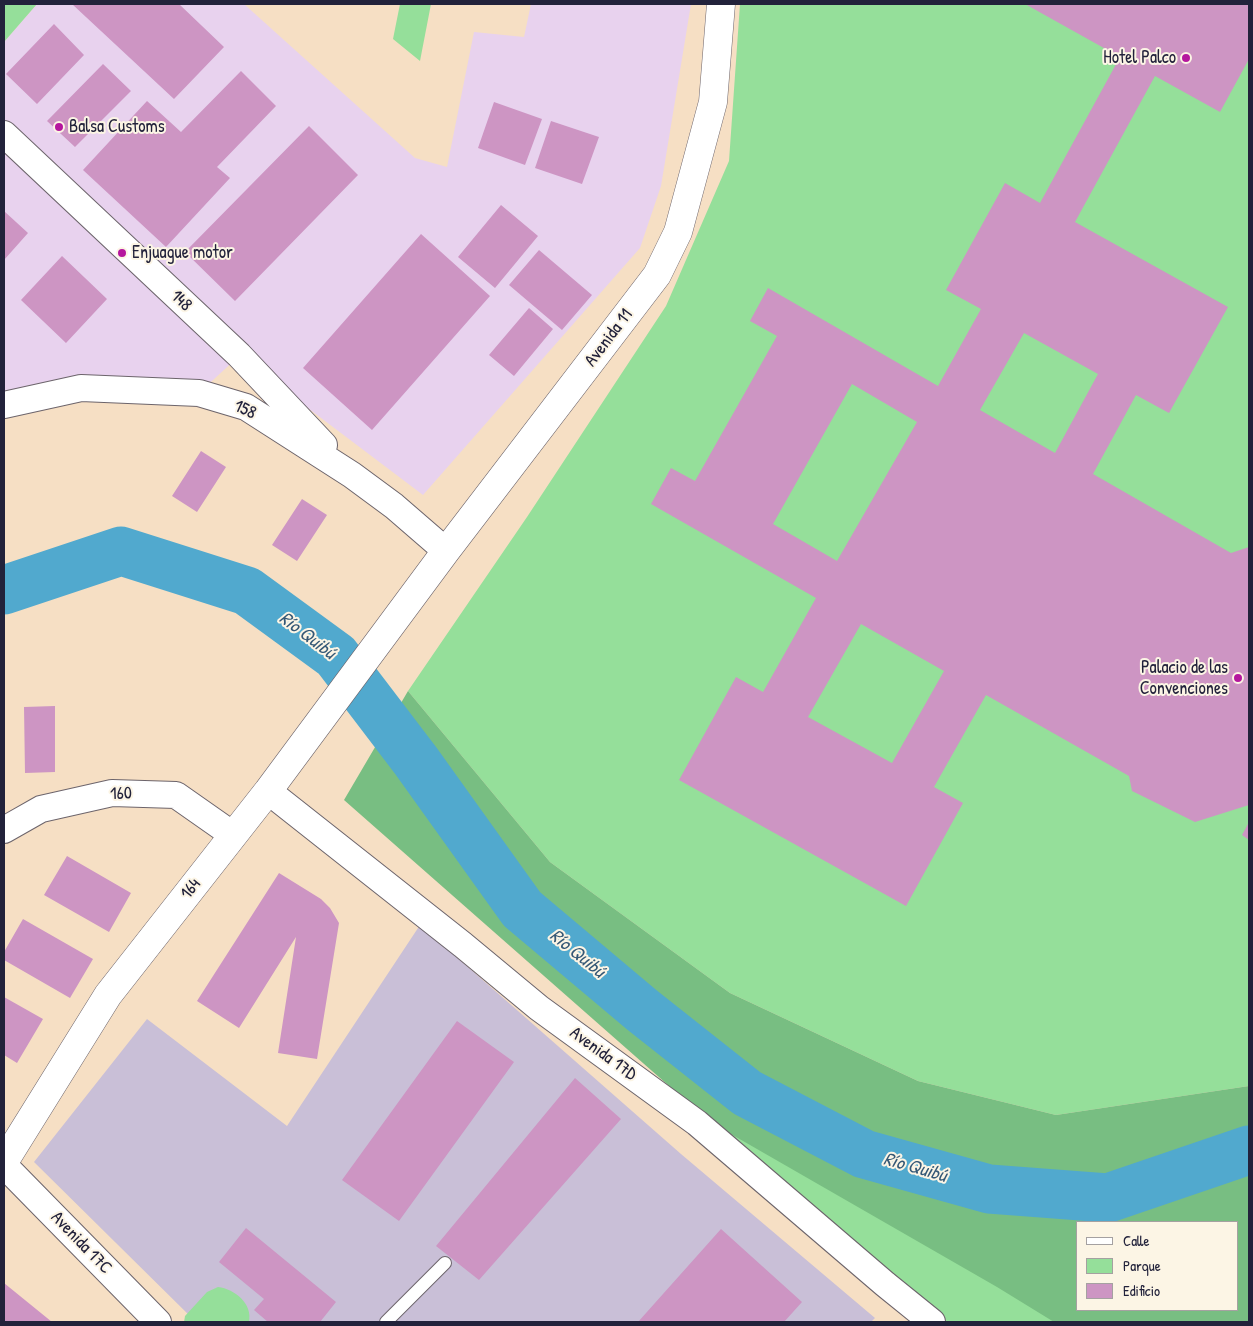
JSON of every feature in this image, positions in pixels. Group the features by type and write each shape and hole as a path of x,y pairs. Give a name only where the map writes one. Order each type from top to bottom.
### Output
{"street":[{"name":"Avenida 11","path":"392,625 446,551 657,275 678,232 713,102 721,4"},
{"name":"148","path":"4,134 239,355 352,475"},
{"name":"158","path":"4,405 82,388 199,393 246,407 352,475 394,506 446,551"},
{"name":"164","path":"4,1163 108,995 268,792 392,625"},
{"name":"Avenida 17D","path":"268,792 540,1008 697,1123 932,1322"},
{"name":"160","path":"4,830 42,809 112,793 176,795 233,835"},
{"name":"Avenida 17C","path":"4,1163 158,1322"}],"lane":[{"path":"386,1322 444,1263"}],"shaded area":[{"path":"37,4 244,4 415,158 447,167 474,32 524,37 531,4 691,4 661,186 640,248 423,495 239,356 199,393 4,405 4,42"},
{"path":"420,925 681,1154 875,1318 871,1322 196,1322 34,1162 147,1019 287,1126"}],"green space":[{"path":"4,4 37,4 4,42"},
{"path":"400,4 431,4 420,61 393,39"},
{"path":"740,4 1249,4 1249,1086 1056,1115 918,1081 730,993 550,862 408,691 527,517 666,306 729,161"},
{"path":"408,691 550,862 730,993 918,1081 1056,1115 1249,1086 1249,1322 1054,1322 997,1287 710,1122 344,800"},
{"path":"710,1122 1249,1178 1249,1322 932,1322"},
{"path":"218,1287 231,1291 241,1299 248,1309 250,1315 249,1322 184,1322 185,1316 207,1292"}],"building":[{"path":"72,4 179,4 224,47 174,99"},
{"path":"1025,4 1249,4 1249,59 1220,112 1155,76 1075,222 1228,307 1169,413 1136,395 1093,474 1231,553 1249,547 1249,805 1195,822 1132,791 1129,776 986,695 934,787 963,803 906,906 679,780 736,677 763,692 816,598 651,504 671,468 695,481 777,336 750,321 768,288 938,386 981,309 946,290 1005,183 1040,203 1120,57","holes":["1024,333 1098,374 1055,453 980,410","852,384 917,422 837,561 773,524","861,624 944,671 892,763 808,717"]},
{"path":"54,24 84,55 37,104 6,74"},
{"path":"103,64 131,91 75,147 47,121"},
{"path":"241,71 276,106 217,167 230,178 166,247 83,170 147,101 181,132"},
{"path":"494,102 542,119 525,165 478,148"},
{"path":"551,121 599,137 582,184 535,168"},
{"path":"309,126 358,175 235,301 185,252"},
{"path":"501,205 538,236 495,288 458,257"},
{"path":"4,211 28,233 4,260"},
{"path":"421,234 490,296 372,430 303,368"},
{"path":"539,250 592,295 562,330 509,285"},
{"path":"62,256 107,299 66,343 21,300"},
{"path":"529,308 553,329 514,376 489,355"},
{"path":"201,451 226,467 197,512 172,496"},
{"path":"302,499 327,515 297,561 272,545"},
{"path":"55,706 55,772 25,773 24,707"},
{"path":"1249,822 1249,840 1242,835"},
{"path":"67,856 131,893 109,932 44,895"},
{"path":"279,873 321,899 330,908 339,923 317,1059 278,1053 296,937 239,1028 197,1001"},
{"path":"23,919 93,959 70,998 4,960 4,952"},
{"path":"4,997 43,1019 17,1063 4,1055"},
{"path":"457,1021 514,1062 399,1221 342,1180"},
{"path":"575,1078 621,1119 479,1280 436,1246"},
{"path":"246,1228 336,1302 320,1322 268,1322 254,1310 264,1299 219,1262"},
{"path":"721,1229 802,1302 784,1322 638,1322"},
{"path":"4,1283 52,1322 4,1322"}],"waterway":[{"name":"Río Quibú","path":"4,590 121,551 247,591 336,656 416,761 522,909 642,1010 747,1093 864,1154 989,1189 1108,1198 1249,1150"}],"place":[{"name":"Hotel Palco","path":"1186,58"},
{"name":"Balsa Customs","path":"59,127"},
{"name":"Enjuague motor","path":"122,253"},
{"name":"Palacio de las Convenciones","path":"1238,678"}]}
